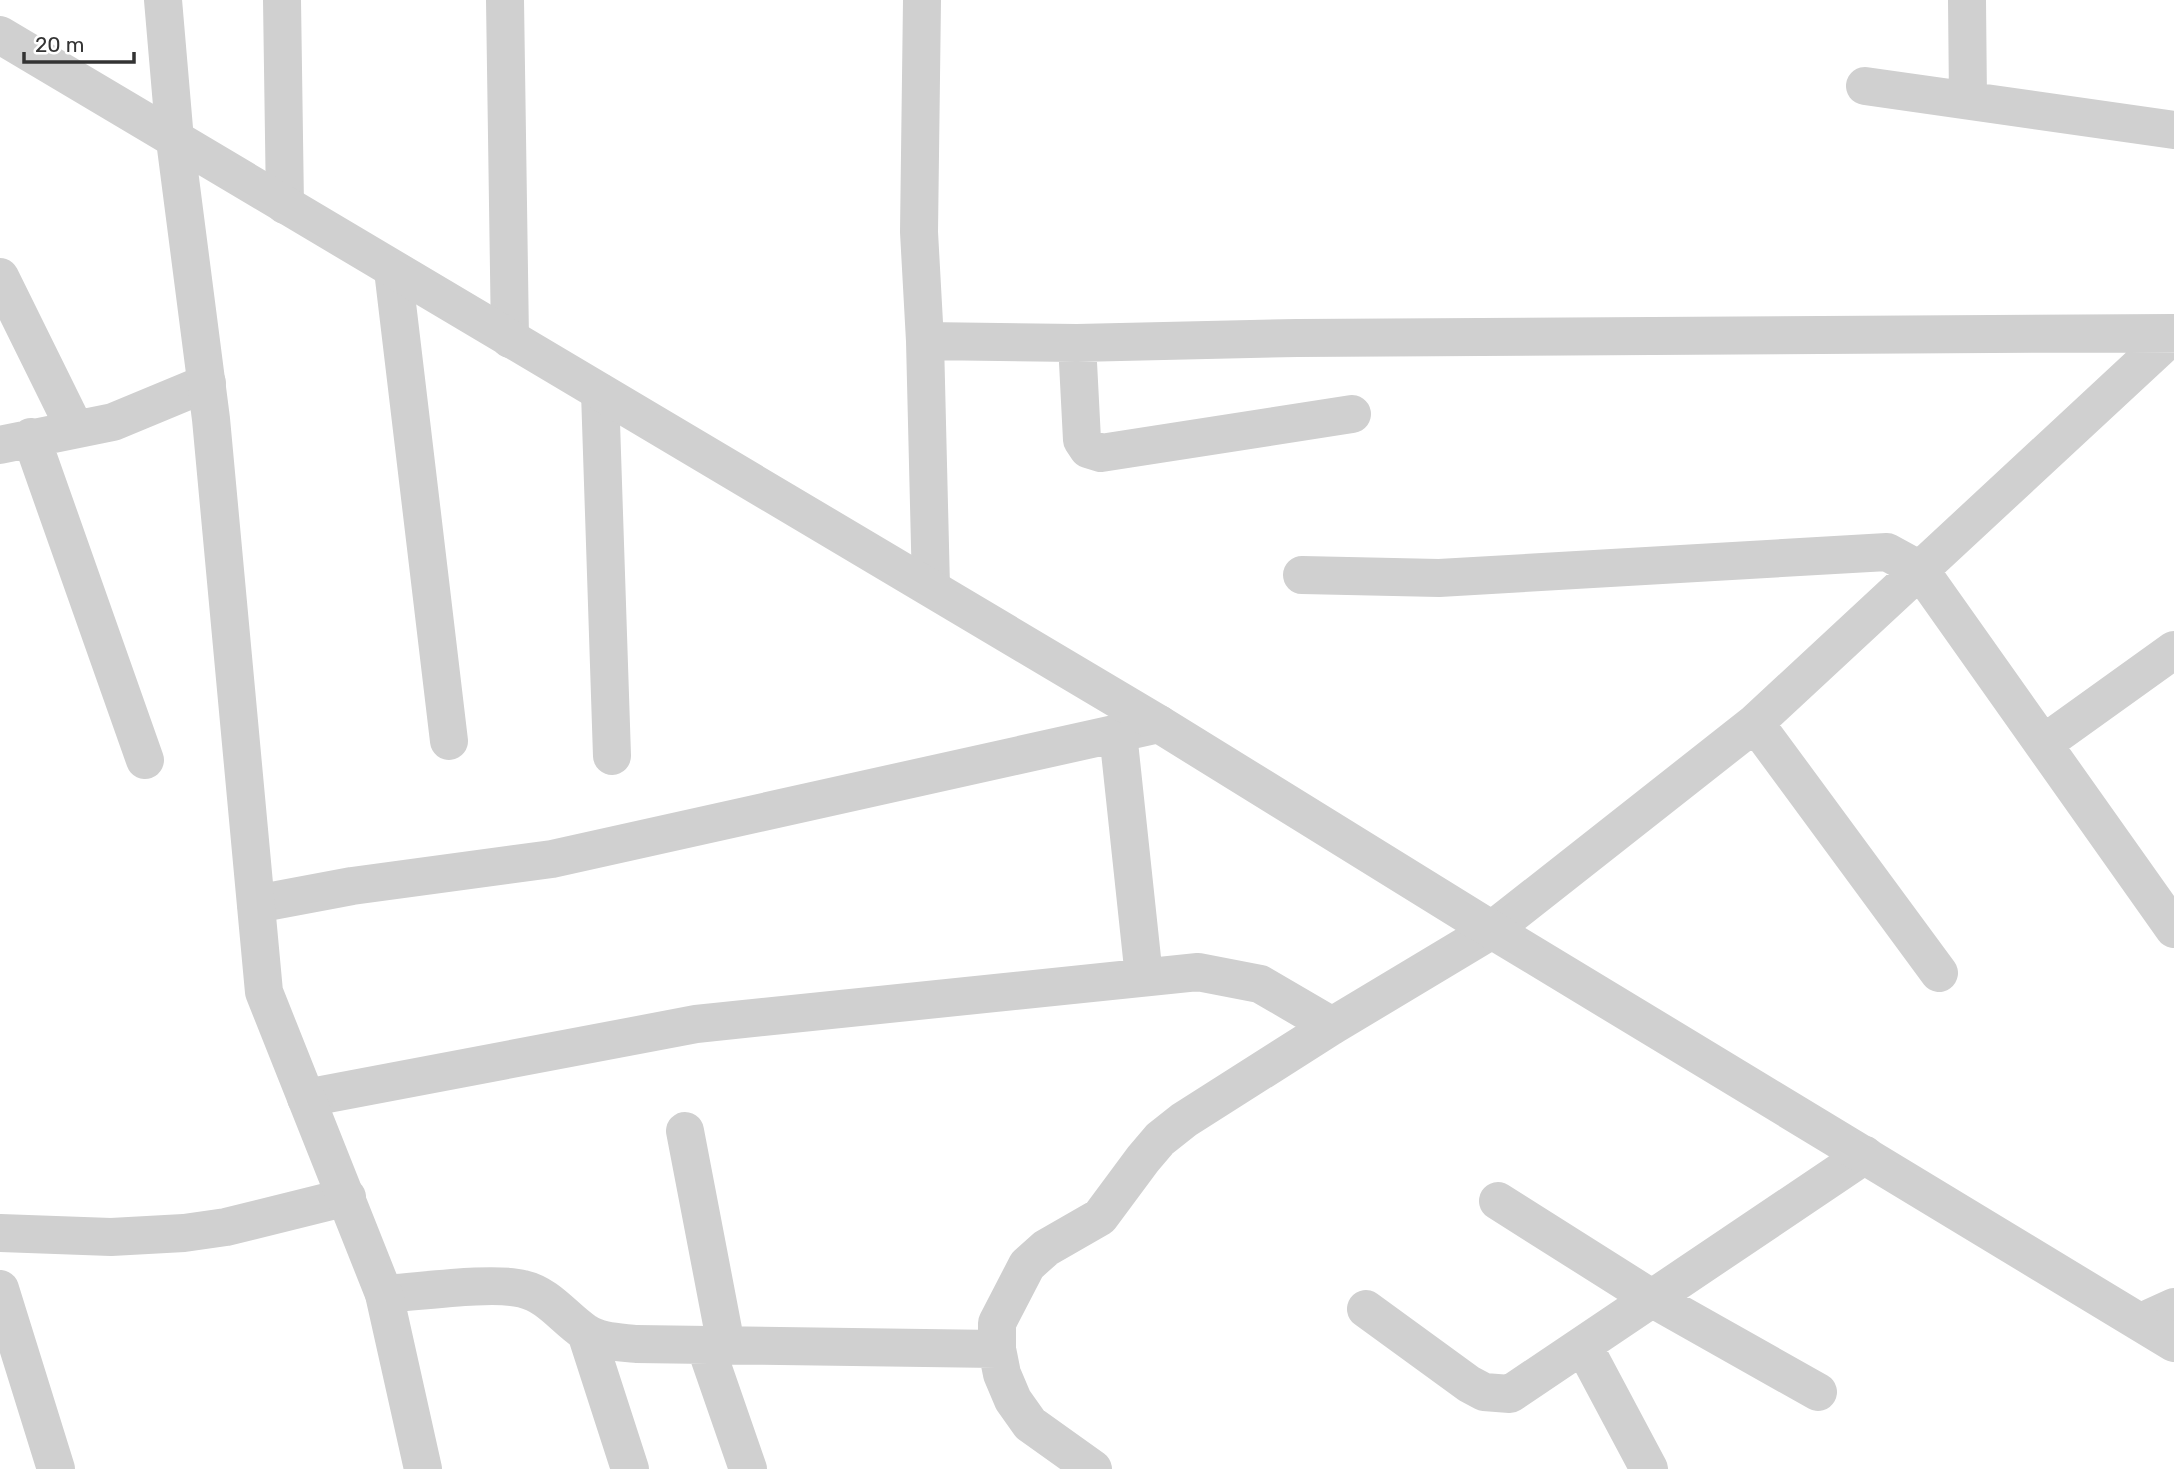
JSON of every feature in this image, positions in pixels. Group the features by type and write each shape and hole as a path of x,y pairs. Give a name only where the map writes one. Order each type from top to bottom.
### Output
{"street":[{"path":"163,0 175,140 207,383 264,992 384,1294 423,1469"},
{"path":"282,0 285,205"},
{"path":"505,0 510,339"},
{"path":"922,0 919,232 925,341 931,587"},
{"path":"1967,0 1968,100"},
{"path":"0,36 931,587 1865,1156 2157,1315 2174,1343"},
{"path":"1865,86 2174,130"},
{"path":"393,270 449,741"},
{"path":"0,277 75,429"},
{"path":"925,341 1077,343 1297,338 2174,334"},
{"path":"1093,1469 1030,1424 1010,1391 997,1349 997,1323 1027,1265 1046,1248 1100,1217 1151,1149 1184,1120 1332,1026 1492,930 1755,723 2174,334"},
{"path":"1077,343 1082,440 1088,449 1101,453 1352,414"},
{"path":"145,760 16,441 113,422 207,383"},
{"path":"600,392 612,756"},
{"path":"1302,575 1439,578 1888,552 1920,570 2174,929"},
{"path":"2043,744 2174,649"},
{"path":"1755,723 1939,972"},
{"path":"256,904 352,886 552,859 1159,724"},
{"path":"1118,733 1144,978"},
{"path":"306,1098 696,1024 1198,972 1260,984 1332,1026"},
{"path":"685,1131 715,1345 748,1469"},
{"path":"1366,1310 1469,1384 1497,1395 1510,1394 1865,1156"},
{"path":"0,1233 111,1237 184,1233 226,1227 346,1197"},
{"path":"1498,1201 1653,1299 1818,1392"},
{"path":"384,1294 502,1286 523,1289 558,1308 586,1332 603,1340 636,1344 997,1349"},
{"path":"0,1289 56,1469"},
{"path":"586,1332 630,1469"},
{"path":"1583,1345 1649,1469"}]}
